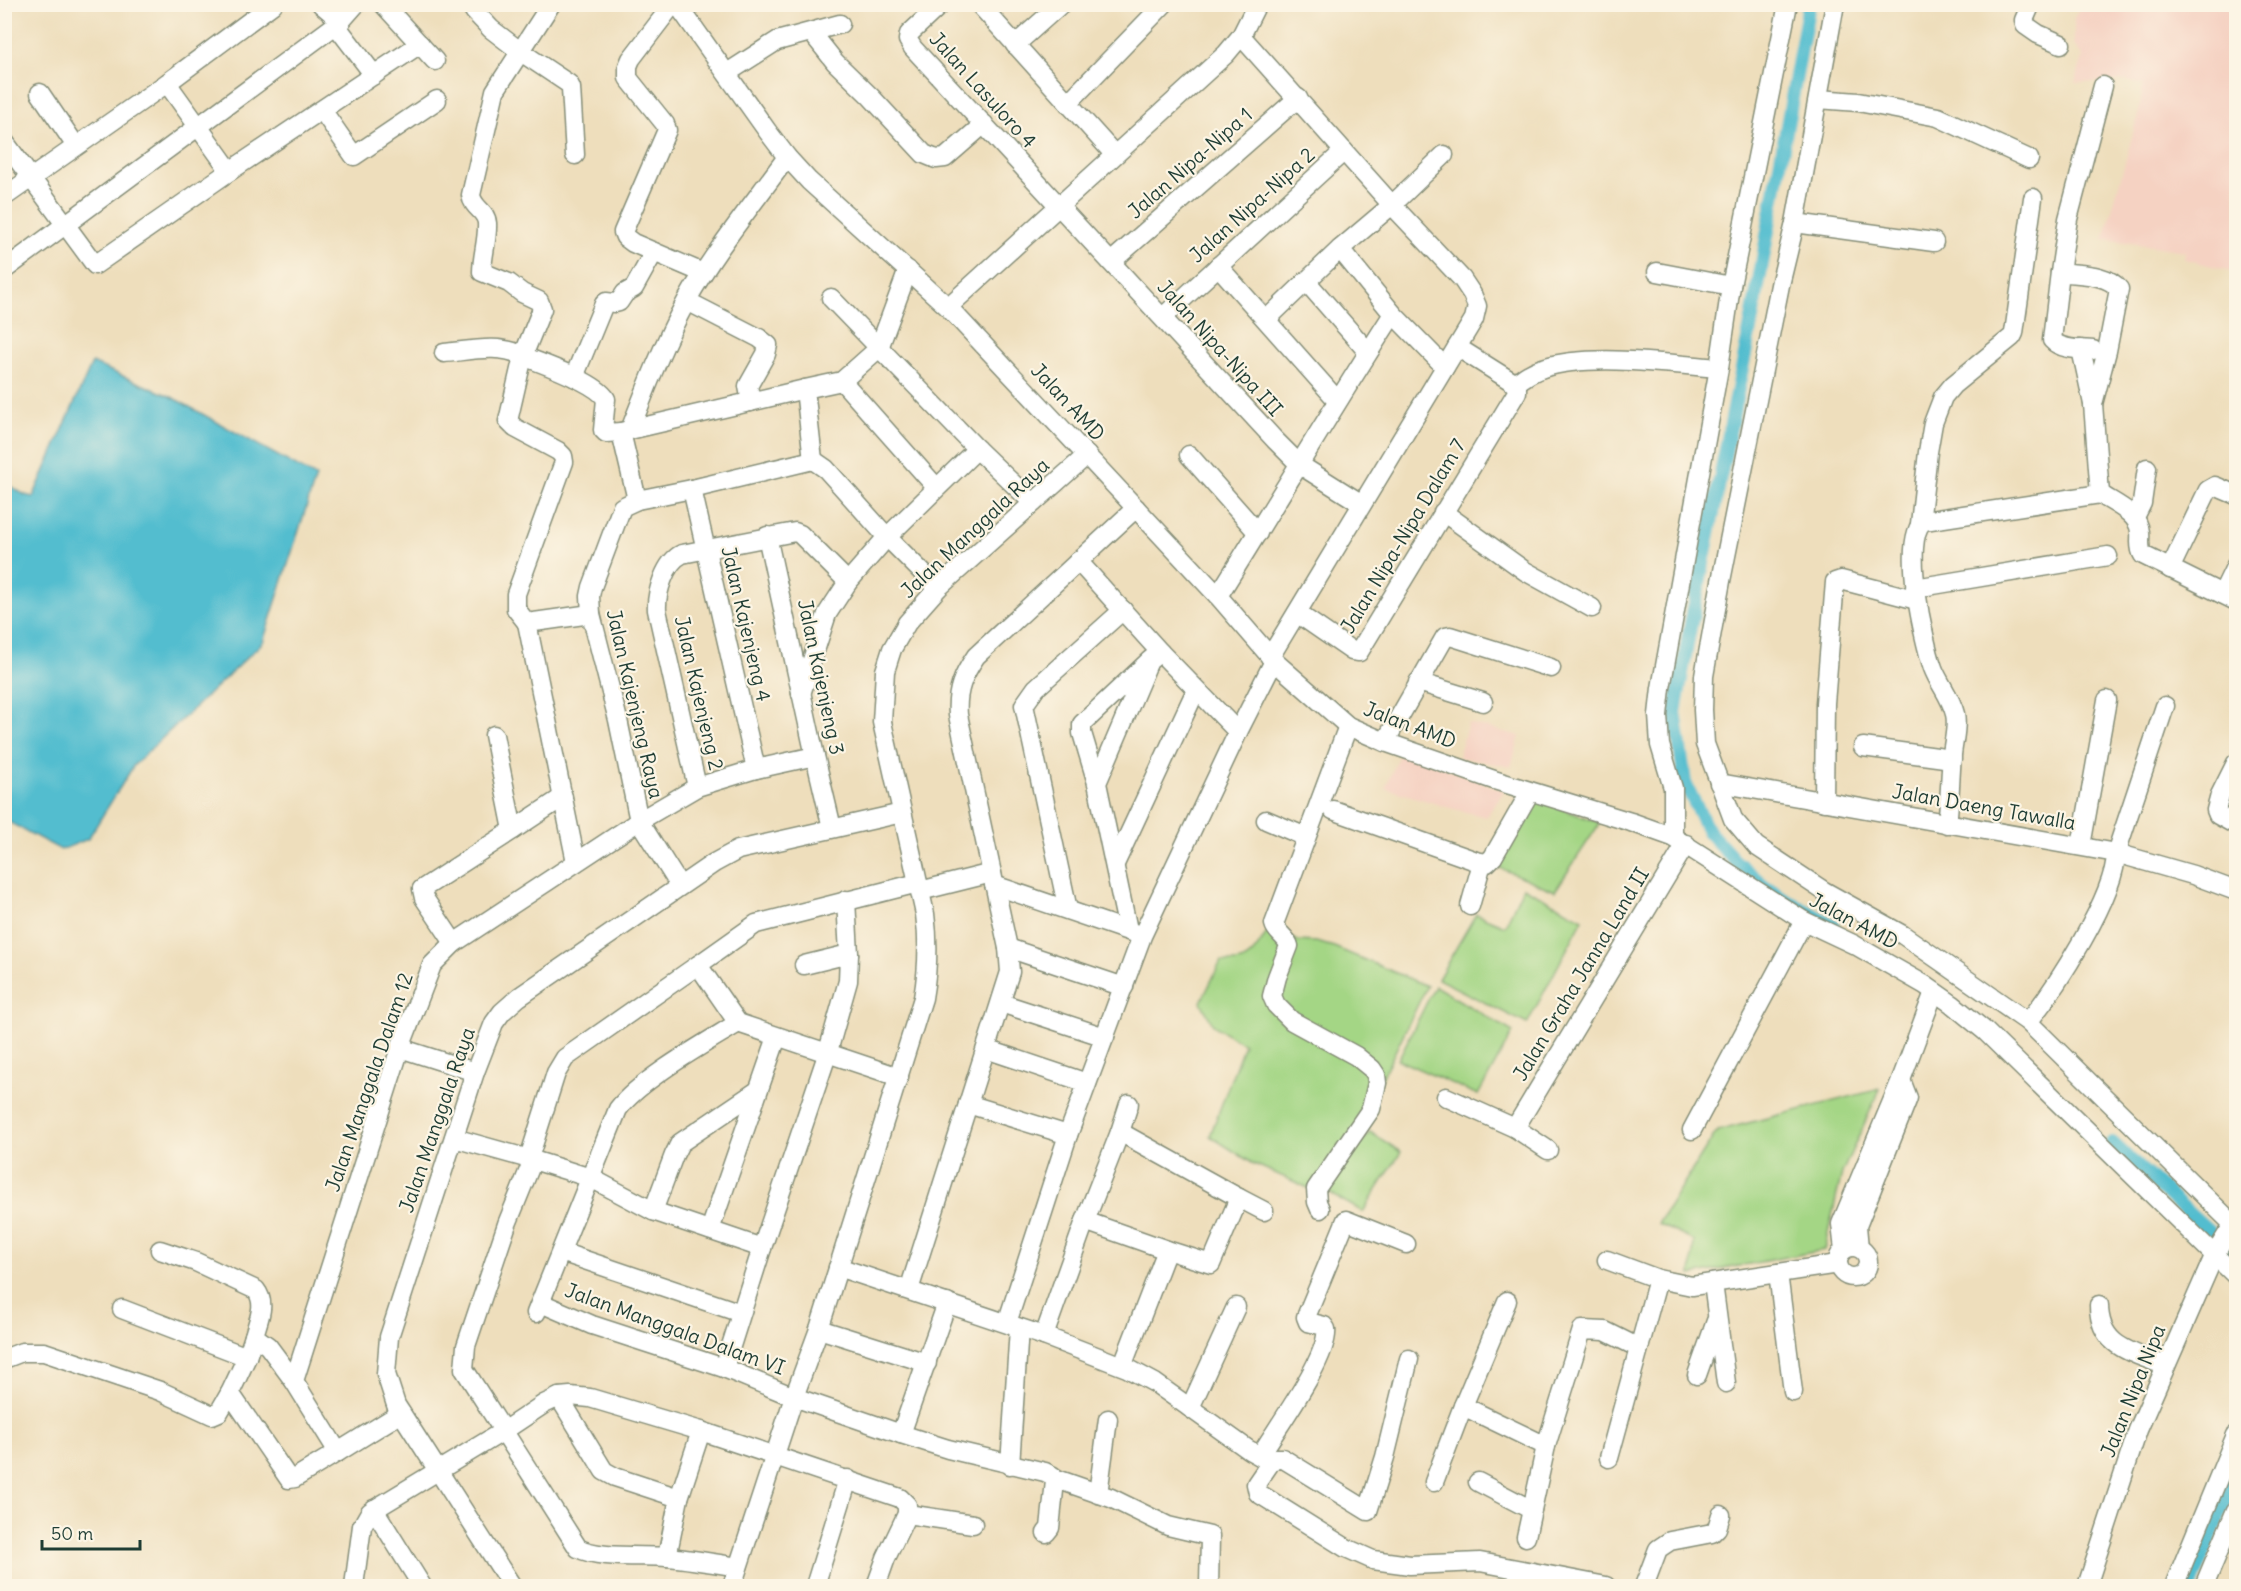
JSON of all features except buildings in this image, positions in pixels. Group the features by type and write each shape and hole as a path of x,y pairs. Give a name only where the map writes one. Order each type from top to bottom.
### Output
{"street":[{"path":"4,197 167,83 273,4"},
{"path":"321,4 338,22 374,75"},
{"path":"4,270 338,22 356,4"},
{"path":"383,4 435,60"},
{"path":"551,4 495,91 471,195 475,207 484,214 487,223 482,272 509,283 541,303 542,309 523,357 508,421 515,428 558,451 564,459 515,601 516,609 527,623 576,862"},
{"path":"675,4 631,59 627,72 628,78 667,127 623,232 625,237 633,243 703,273"},
{"name":"Jalan AMD","path":"675,4 787,157 809,182 948,308 1218,596 1272,659 1348,726 1386,742 1530,792 1631,822 1679,840 1804,921 1854,945 1934,992 1985,1031 2217,1251 2236,1276"},
{"name":"Jalan Lasuloro 4","path":"941,4 912,29 908,40 1057,207"},
{"path":"979,4 1114,154"},
{"path":"1016,45 1061,4"},
{"path":"1068,103 1164,4"},
{"path":"948,308 1226,54 1241,36 1257,4"},
{"path":"1679,840 1673,788 1660,746 1658,715 1660,697 1719,368 1731,286 1788,4"},
{"path":"1835,4 1795,223 1771,329 1704,676 1705,744 1733,819 1756,846 1795,873 1903,935 2028,1022 2235,1225"},
{"path":"2031,4 2024,20 2028,29 2061,44"},
{"path":"474,11 491,29 571,86 575,154"},
{"path":"727,73 777,41 840,24"},
{"path":"812,33 835,62 924,154 936,159 945,158 984,124"},
{"path":"1010,1465 1013,1326 1068,1135 1124,987 1135,933 1297,613 1476,313 1477,306 1462,279 1392,205 1241,36"},
{"path":"4,141 67,223 95,265 230,171 420,44"},
{"path":"167,83 230,171"},
{"path":"2103,86 2068,219 2052,340 2058,345 2107,351"},
{"path":"40,93 76,146"},
{"name":"Jalan Nipa-Nipa 1","path":"1111,262 1298,98"},
{"path":"1818,99 1858,102 1938,117 2029,159"},
{"path":"321,110 354,156 437,100"},
{"name":"Jalan Nipa-Nipa 2","path":"1163,317 1344,151"},
{"path":"1267,318 1444,155"},
{"path":"787,157 703,273 664,347 626,431 637,500 813,460 826,469 887,537 938,588"},
{"path":"1947,824 1955,714 1934,669 1921,622 1916,594 1914,540 1920,524 1933,423 1943,397 1953,385 2014,333 2033,198"},
{"name":"Jalan Nipa-Nipa III","path":"1057,207 1300,465 1362,504"},
{"path":"1795,223 1934,242"},
{"path":"1340,249 1393,314 1445,367"},
{"path":"574,377 604,304 619,302 625,293 634,288 654,252"},
{"path":"1218,266 1267,318 1337,400"},
{"path":"444,353 496,348 516,352 523,357 574,377 605,396 602,426 604,432 626,431 842,381 879,348 908,270"},
{"path":"1657,272 1731,286"},
{"path":"2060,272 2104,278 2117,286 2119,293 2093,404"},
{"path":"1306,281 1368,352"},
{"path":"831,298 977,449 1033,503"},
{"path":"687,301 759,338 768,345 766,354 748,386 751,402"},
{"path":"1218,596 1300,465 1337,400 1393,314"},
{"path":"1457,348 1513,382 1544,367 1593,361 1719,368"},
{"path":"2081,349 2093,404 2100,494"},
{"path":"842,381 936,487"},
{"name":"Jalan Nipa-Nipa Dalam 7","path":"1297,613 1352,651 1359,652 1516,392 1517,388 1513,382"},
{"path":"805,389 813,460"},
{"path":"801,694 827,614 848,582 887,537 977,449"},
{"name":"Jalan Manggala Raya","path":"732,1587 794,1397 819,1329 899,1077 923,998 927,977 928,942 919,887 882,722 885,671 892,649 907,623 938,588 1087,455"},
{"path":"1189,455 1258,533"},
{"path":"2134,517 2142,503 2147,468"},
{"path":"2170,569 2208,490 2215,486 2236,495"},
{"name":"Jalan Kajenjeng 4","path":"692,489 756,769"},
{"path":"1920,524 1934,519 2100,494 2134,517 2140,531 2141,552 2170,569 2229,597 2236,565"},
{"name":"Jalan Kajenjeng Raya","path":"637,500 621,507 618,514 592,587 591,614 618,720 639,821 680,886"},
{"path":"909,1290 1010,972 1008,948 958,715 957,700 960,685 976,656 1136,508"},
{"path":"1443,512 1525,571 1592,608"},
{"name":"Jalan Kajenjeng 2","path":"697,787 657,610 657,600 671,564 677,556 790,532 798,533 848,582"},
{"name":"Jalan Kajenjeng 3","path":"767,536 814,756 832,828"},
{"path":"1824,802 1825,703 1835,582 1841,580 1916,594 2108,556"},
{"path":"1078,561 1123,610 1154,657 1196,690 1238,732"},
{"path":"1068,910 1024,705 1036,688 1123,610"},
{"path":"527,623 591,614"},
{"path":"1386,742 1443,638 1450,636 1551,668"},
{"path":"1097,783 1154,657"},
{"path":"1135,933 1115,864 1097,783 1082,733 1082,724 1154,657"},
{"path":"1418,682 1483,702"},
{"path":"1115,864 1196,690"},
{"path":"2081,846 2107,700"},
{"path":"2028,1022 2054,987 2098,908 2116,863 2116,853 2165,706"},
{"path":"1320,1209 1316,1189 1371,1109 1377,1083 1376,1075 1356,1056 1283,1015 1273,999 1277,977 1289,946 1288,941 1274,924 1348,726"},
{"path":"494,735 513,830"},
{"path":"1863,747 1952,759"},
{"name":"Jalan Manggala Dalam 12","path":"294,1381 400,1048 432,965 454,943 639,821 697,787 756,769 814,756"},
{"path":"2236,763 2220,795 2216,810 2218,815 2236,825"},
{"name":"Jalan Daeng Tawalla","path":"1719,783 2116,853 2193,874 2236,891"},
{"path":"1333,810 1487,863 1493,857 1530,792"},
{"path":"454,943 424,898 422,889 562,797"},
{"name":"Jalan Manggala Raya","path":"512,1587 401,1413 386,1374 389,1337 494,1023 502,1012 519,997 714,862 738,850 902,813"},
{"path":"1266,820 1306,837"},
{"name":"Jalan Graha Janna Land II","path":"1515,1128 1679,840"},
{"path":"1470,906 1482,863"},
{"path":"738,1567 667,1557 587,1552 578,1548 464,1369 465,1354 507,1224 531,1159 556,1073 566,1058 756,924 846,900 919,887 993,879 1068,910 1135,933"},
{"path":"724,1368 827,1055 848,981 846,900"},
{"path":"1692,1130 1804,921"},
{"path":"1008,948 1124,987"},
{"path":"804,965 849,954"},
{"path":"698,965 738,1023 827,1055 899,1077"},
{"path":"1607,1260 1658,1279 1692,1286 1778,1273 1847,1254 1841,1224 1901,1080 1934,992"},
{"path":"1001,1003 1105,1037"},
{"path":"738,1023 676,1063 624,1101 618,1109 561,1252 741,1313"},
{"path":"710,1230 777,1037"},
{"path":"400,1048 476,1072"},
{"path":"986,1049 1087,1083"},
{"path":"653,1211 680,1143 757,1091"},
{"path":"1446,1097 1515,1128 1548,1150"},
{"path":"968,1104 1068,1135"},
{"path":"1044,1336 1129,1104"},
{"path":"1120,1132 1264,1211"},
{"path":"454,1138 591,1178 653,1211 762,1248"},
{"path":"1085,1221 1211,1264 1239,1198"},
{"path":"1406,1244 1346,1220 1306,1317 1308,1322 1324,1326 1326,1329 1325,1342 1301,1393 1283,1416 1256,1484 1258,1493 1346,1548 1373,1560 1410,1565 1456,1562 1500,1565 1567,1582 1606,1587"},
{"name":"Jalan Nipa Nipa","path":"2087,1587 2138,1430 2217,1251 2235,1225"},
{"path":"4,1359 22,1352 44,1352 160,1391 212,1415 219,1412 247,1357 262,1302 261,1296 256,1290 196,1262 160,1250"},
{"path":"1125,1359 1167,1250"},
{"name":"Jalan Manggala Dalam VI","path":"561,1252 538,1309 724,1368 794,1397 901,1434 1010,1465 1042,1471 1168,1526 1210,1536 1209,1587"},
{"path":"838,1267 1044,1336 1127,1368 1155,1383 1265,1459 1282,1458 1368,1512 1383,1466 1409,1359"},
{"path":"1778,1273 1793,1392"},
{"path":"1610,1458 1658,1279"},
{"path":"1713,1283 1725,1383"},
{"path":"1434,1482 1507,1301"},
{"path":"901,1434 947,1303"},
{"path":"2099,1305 2103,1332 2113,1342 2166,1366"},
{"path":"1190,1408 1236,1307"},
{"path":"122,1309 247,1357"},
{"path":"1697,1375 1717,1316"},
{"path":"1617,1337 1647,1319"},
{"path":"819,1329 927,1363"},
{"path":"1526,1537 1546,1446 1582,1330 1605,1331 1639,1348"},
{"path":"254,1336 267,1346 294,1381 338,1452"},
{"path":"230,1393 289,1479 295,1478 401,1413"},
{"path":"354,1587 362,1526 367,1514 544,1404 559,1397 579,1396 701,1431 900,1498 907,1505 907,1514 886,1558 876,1587"},
{"path":"559,1397 604,1471 615,1477 679,1498"},
{"path":"1463,1406 1546,1446"},
{"path":"1098,1494 1108,1419"},
{"path":"667,1557 679,1498 701,1431"},
{"path":"2174,1587 2236,1435"},
{"path":"1048,1531 1055,1486 1054,1478"},
{"path":"815,1587 848,1479"},
{"path":"1478,1482 1532,1510"},
{"path":"374,1509 422,1587"},
{"path":"2204,1587 2236,1510"},
{"path":"907,1514 973,1524"},
{"path":"1644,1587 1658,1549 1670,1541 1712,1533 1717,1528 1721,1515"}],"shaded area":[{"path":"2081,5 2236,5 2236,272 2184,259 2185,251 2104,239 2139,111 2143,85 2127,81 2075,83 2083,57 2074,45 2074,18"},
{"path":"1468,723 1520,736 1511,767 1458,757"},
{"path":"1401,751 1504,791 1486,817 1385,788"}],"green space":[{"path":"1535,799 1600,823 1555,891 1495,866"},
{"path":"1523,887 1583,919 1527,1024 1438,979 1476,914 1505,926"},
{"path":"1270,927 1298,941 1316,942 1334,947 1427,986 1365,1113 1315,1191 1252,1163 1210,1136 1244,1044 1213,1025 1201,1002 1221,961 1239,962 1246,959 1256,949"},
{"path":"1435,986 1513,1032 1478,1095 1398,1060"},
{"path":"1880,1089 1842,1173 1824,1250 1691,1275 1694,1241 1658,1224 1717,1131"},
{"path":"1370,1132 1401,1152 1363,1212 1324,1190"}],"water":[{"path":"92,363 170,396 316,477 263,642 134,765 88,839 61,850 5,820 5,483 33,497"}],"waterway":[{"path":"1809,4 1752,319 1675,712 1685,783 1708,831 1734,860 1763,885 1833,926"},
{"path":"2112,1143 2236,1257"},
{"path":"2191,1586 2236,1473"}]}
